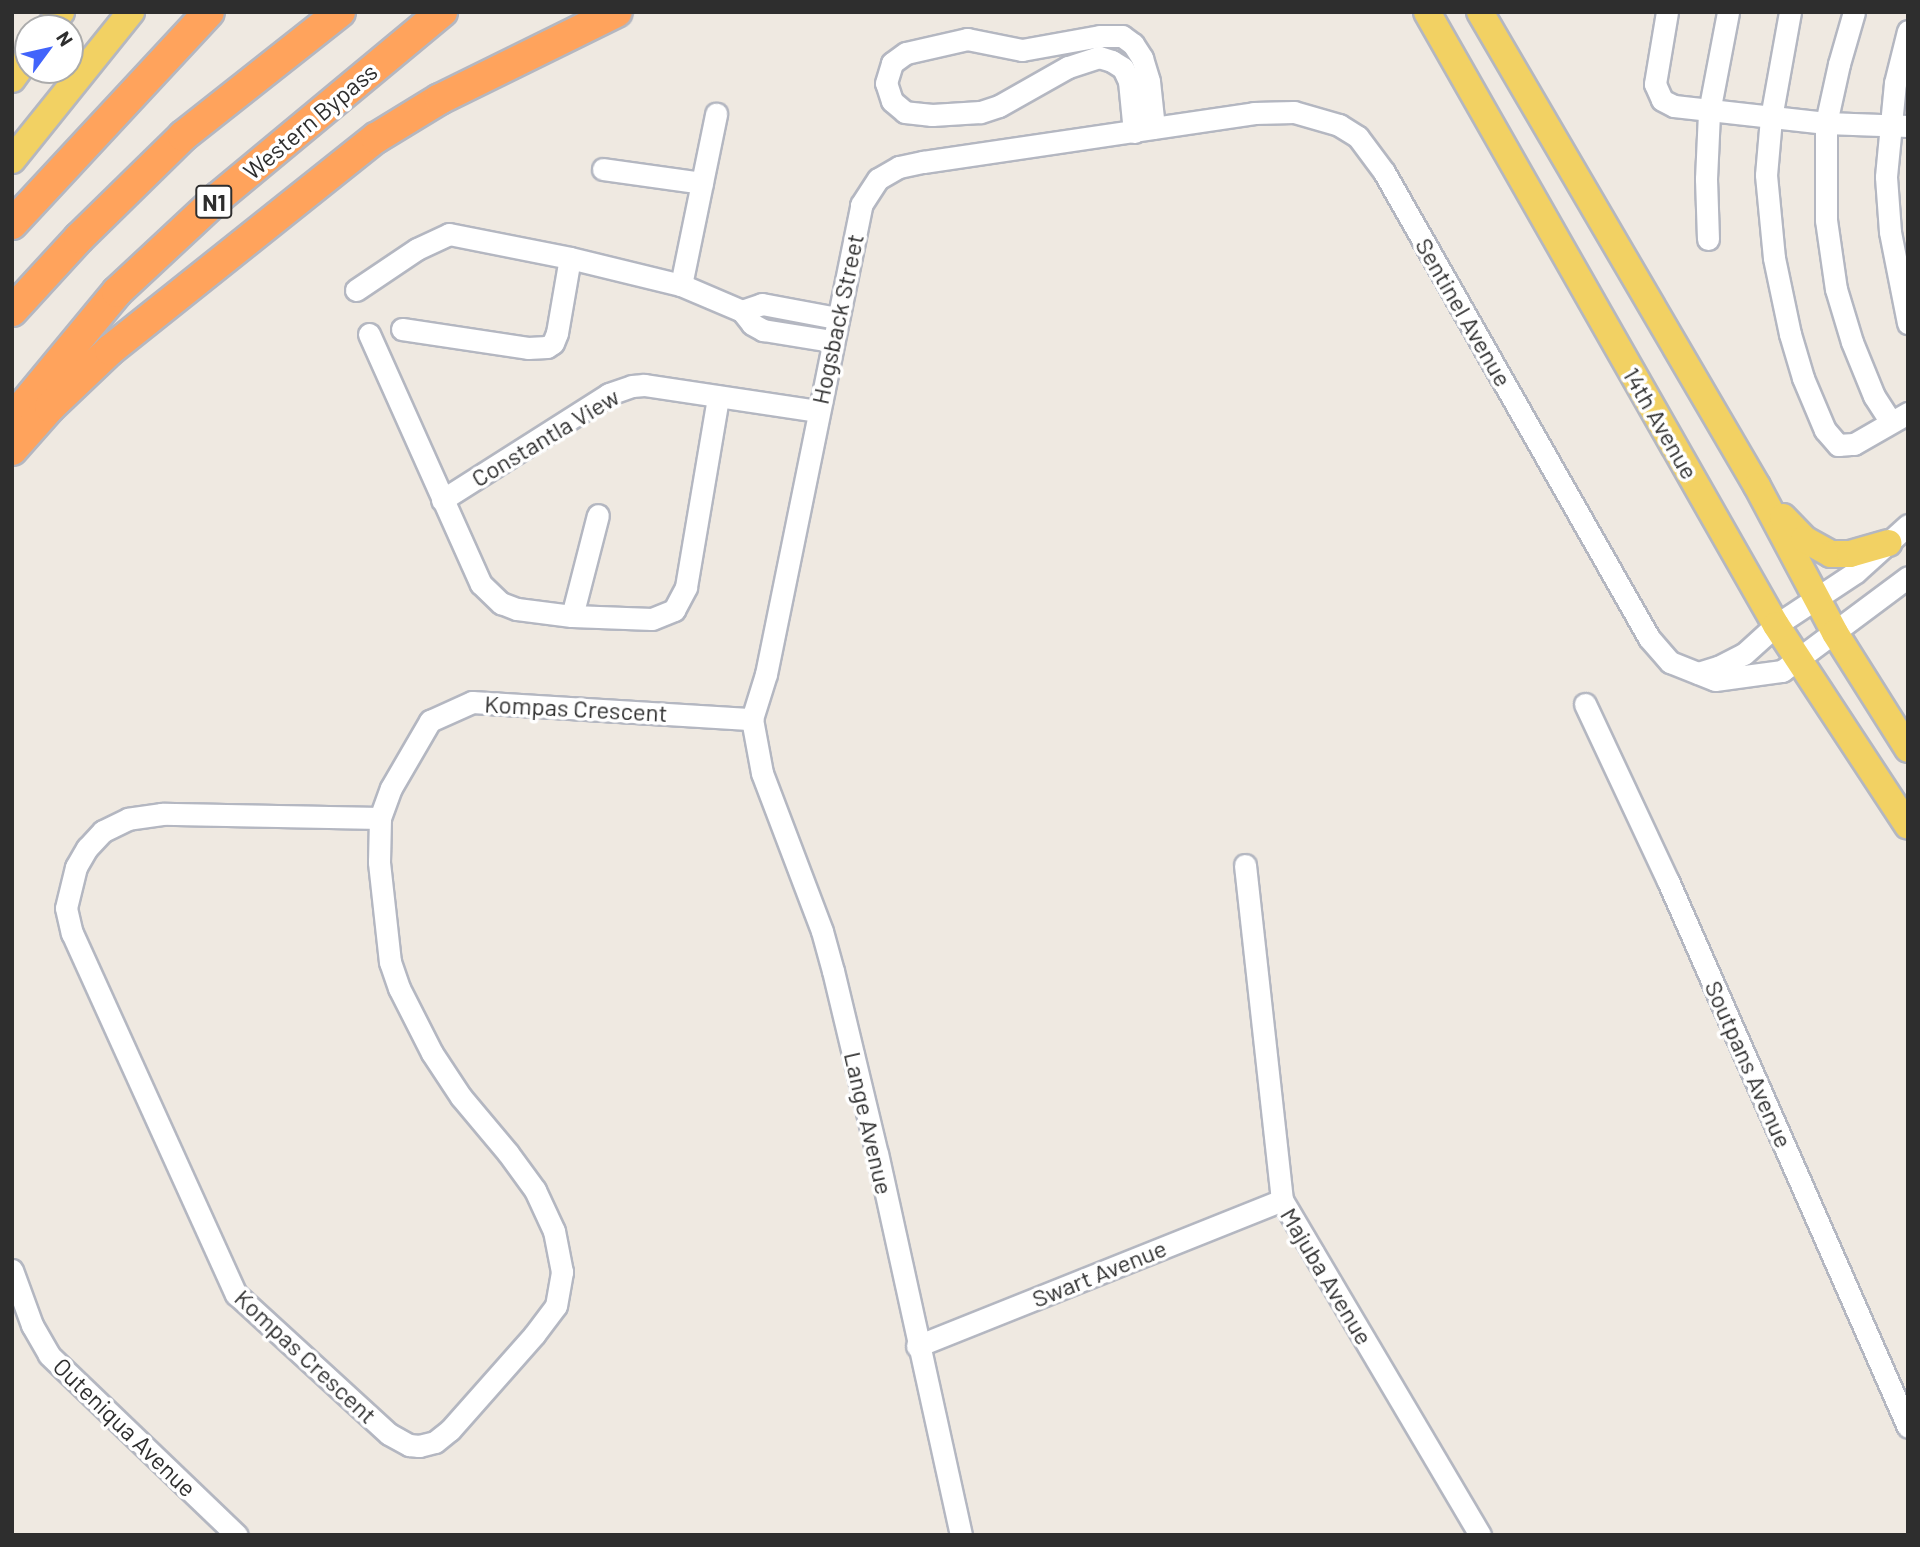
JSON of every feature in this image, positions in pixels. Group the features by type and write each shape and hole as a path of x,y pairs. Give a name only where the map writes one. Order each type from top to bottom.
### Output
{"highway":[{"path":"12,224 209,12"},
{"path":"12,311 79,238 183,136 340,12"},
{"name":"Western Bypass","path":"12,419 117,292 219,197 442,12"},
{"path":"12,450 50,407 110,350 376,138 440,99 617,12"}],"main road":[{"path":"12,160 131,12"},
{"name":"14th Avenue","path":"1427,12 1776,625 1908,826"},
{"name":"14th Avenue","path":"1480,12 1757,486 1835,633 1908,749"},
{"path":"1757,486 1804,539 1820,550 1850,554 1888,543"}],"street":[{"path":"1667,12 1656,69 1657,92 1662,100 1674,106 1826,123 1898,125"},
{"path":"1708,239 1706,179 1709,112 1728,12"},
{"path":"1790,12 1771,118 1766,175 1774,258 1790,334 1803,378 1825,430 1838,445 1854,444 1899,417 1874,396 1852,342 1836,289 1826,220 1826,123 1854,12"},
{"path":"1908,31 1898,125 1886,177 1890,232 1908,323"},
{"path":"1100,36 1122,36 1133,44 1142,58 1149,81 1144,130 1123,68 1099,57 1068,67 999,106 980,112 932,115 905,112 892,101 886,83 891,63 906,52 967,39 1022,50 1100,36"},
{"name":"Sentinel Avenue","path":"1144,130 1254,113 1294,113 1339,125 1358,137 1384,172 1649,638 1670,662 1723,680 1782,671 1908,576"},
{"path":"681,285 716,114"},
{"name":"Hogsback Street","path":"752,719 766,674 861,205 869,191 887,172 923,162 1144,130"},
{"path":"603,169 702,183"},
{"path":"356,290 417,248 449,234 570,258 681,285 742,311 752,324 763,330 832,341"},
{"path":"402,329 528,348 547,347 553,343 557,333 570,258"},
{"path":"742,311 762,304 836,318"},
{"path":"369,334 481,584 496,598 517,609 572,616 652,619 674,610 686,587 718,397"},
{"name":"Constantla View","path":"442,500 622,388 644,385 818,411"},
{"path":"572,616 598,515"},
{"path":"1696,673 1718,667 1744,654 1776,625 1815,596 1856,572 1908,525"},
{"name":"Kompas Crescent","path":"380,818 162,814 128,819 103,831 87,848 76,867 66,908 72,933 236,1294 389,1434 409,1445 419,1446 435,1442 450,1430 534,1335 556,1306 562,1272 554,1231 534,1190 508,1153 461,1097 432,1053 399,988 390,962 382,902 380,818 391,788 430,720 472,702 752,719"},
{"name":"Soutpans Avenue","path":"1585,704 1668,881 1908,1427"},
{"name":"Lange Avenue","path":"752,719 762,774 822,931 833,971 877,1154 917,1346 961,1535"},
{"name":"Majuba Avenue","path":"1245,864 1282,1200 1480,1535"},
{"name":"Swart Avenue","path":"917,1346 1282,1200"},
{"name":"Outeniqua Avenue","path":"12,1270 32,1325 49,1355 91,1403 237,1535"}]}
